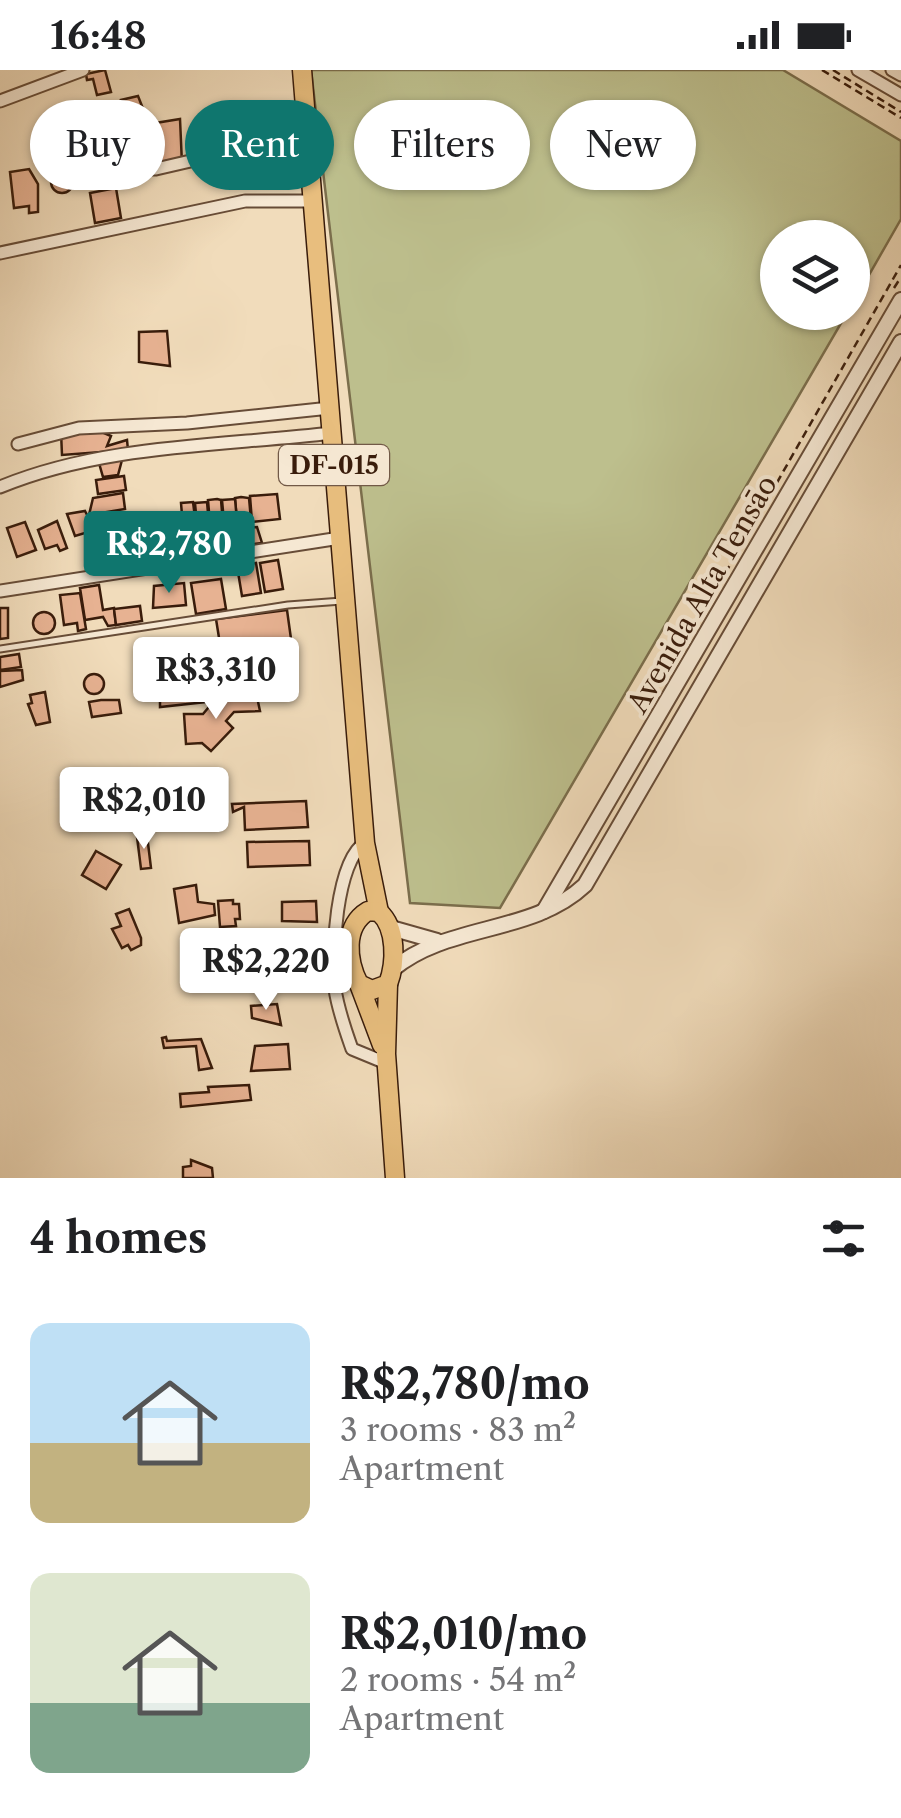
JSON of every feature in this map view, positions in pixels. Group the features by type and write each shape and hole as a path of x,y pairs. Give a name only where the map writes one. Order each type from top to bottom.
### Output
{"main road":[{"name":"DF-015","path":"302,70 304,100"},
{"name":"DF-015","path":"312,190 366,852 380,912 391,928 386,1059 396,1178"},
{"name":"DF-015","path":"366,852 350,951 386,1059"},
{"path":"358,917 380,912"},
{"path":"359,984 372,990 390,976"}],"street":[{"path":"0,101 83,70"},
{"path":"858,70 901,96"},
{"path":"892,70 901,75"},
{"path":"0,252 246,201 313,200"},
{"name":"Avenida Alta Tensāo","path":"544,911 901,300"},
{"name":"Avenida Alta Tensāo","path":"390,976 416,952 544,911 569,899 584,884 901,342"},
{"path":"18,444 78,428 187,423 330,408"},
{"path":"0,487 74,463 127,454 332,433"},
{"path":"0,591 340,538"},
{"path":"366,852 350,855 344,874 334,985 352,1049 386,1059"},
{"path":"391,928 443,942"}],"lane":[{"path":"0,649 288,604 345,601"}],"path":[{"path":"822,70 901,115"},
{"path":"833,70 901,115"},
{"path":"705,607 901,265"}],"green space":[{"path":"311,70 783,70 901,141 901,219 870,273 870,220 760,220 760,330 837,330 500,908 410,903 325,190 334,190 334,100 315,100"}],"building":[{"path":"105,70 111,92 97,95 93,79 87,80 86,74"},
{"path":"180,119 182,164 165,167 165,121"},
{"path":"29,169 30,190 38,190 38,212 29,213 29,206 14,208 10,172"},
{"path":"116,190 121,218 95,223 90,193"},
{"path":"167,331 170,366 139,362 139,332"},
{"path":"97,430 111,436 107,446 127,440 128,450 62,455 61,432"},
{"path":"122,460 118,475 103,477 99,463"},
{"path":"124,476 126,490 98,494 96,480"},
{"path":"123,493 125,509 89,515 93,498"},
{"path":"277,494 280,519 252,522 250,496"},
{"path":"235,498 249,498 251,520 237,521"},
{"path":"235,499 237,521 224,522 222,500"},
{"path":"208,500 221,500 223,523 210,524"},
{"path":"193,502 196,525 183,527 181,503"},
{"path":"207,502 209,524 197,525 195,503"},
{"path":"85,511 95,530 75,536 67,514"},
{"path":"57,521 67,548 60,551 57,545 45,549 38,530"},
{"path":"25,522 36,550 17,557 7,528"},
{"path":"257,527 262,543 184,553 182,535"},
{"path":"278,560 283,589 265,592 260,563"},
{"path":"256,563 261,593 242,596 237,566"},
{"path":"221,579 226,609 196,614 191,583"},
{"path":"184,583 186,605 153,608 154,586"},
{"path":"99,585 103,610 114,608 116,625 108,626 103,617 85,620 80,588"},
{"path":"80,593 86,629 78,631 77,623 64,625 60,595"},
{"path":"140,606 142,621 116,625 114,609"},
{"path":"0,608 8,608 8,638 0,639"},
{"path":"287,610 292,646 202,657 201,646 220,644 216,619"},
{"path":"44,612 52,615 52,631 44,634 36,631 33,623 36,615"},
{"path":"257,650 271,671 249,674 246,651"},
{"path":"19,654 21,667 0,670 0,657"},
{"path":"195,658 188,671 214,669 215,696 206,702 160,707 160,701 169,700 169,693 158,694 157,683 167,682 167,673 157,674 157,664"},
{"path":"22,670 23,680 0,687 0,671"},
{"path":"90,674 98,674 104,684 98,694 90,694 84,688 84,680"},
{"path":"45,692 50,722 36,725 28,704 32,703 30,695"},
{"path":"257,697 260,711 234,712 226,721 233,728 211,751 202,743 186,744 184,714 203,714 213,702 217,706 222,701"},
{"path":"119,700 121,713 92,717 89,702"},
{"path":"181,784 182,805 139,806 139,788"},
{"path":"306,801 308,827 245,830 244,807 233,812 232,804"},
{"path":"147,835 151,868 141,869 137,837"},
{"path":"309,841 310,865 248,867 247,842"},
{"path":"96,851 121,865 106,889 82,875"},
{"path":"196,885 198,902 214,904 215,915 179,923 174,889"},
{"path":"233,900 233,904 239,904 240,919 235,919 236,926 220,927 218,901"},
{"path":"316,901 317,922 282,921 282,902"},
{"path":"129,909 141,938 141,945 131,950 128,945 122,948 112,929 121,926 116,914"},
{"path":"277,1004 281,1025 252,1018 251,1006"},
{"path":"162,1038 167,1041 201,1039 212,1068 199,1070 196,1046 164,1048"},
{"path":"288,1044 290,1069 251,1071 255,1046"},
{"path":"249,1085 251,1100 181,1107 180,1094 209,1092 208,1087"},
{"path":"191,1160 212,1168 213,1178 183,1178 183,1167 191,1166"}]}
